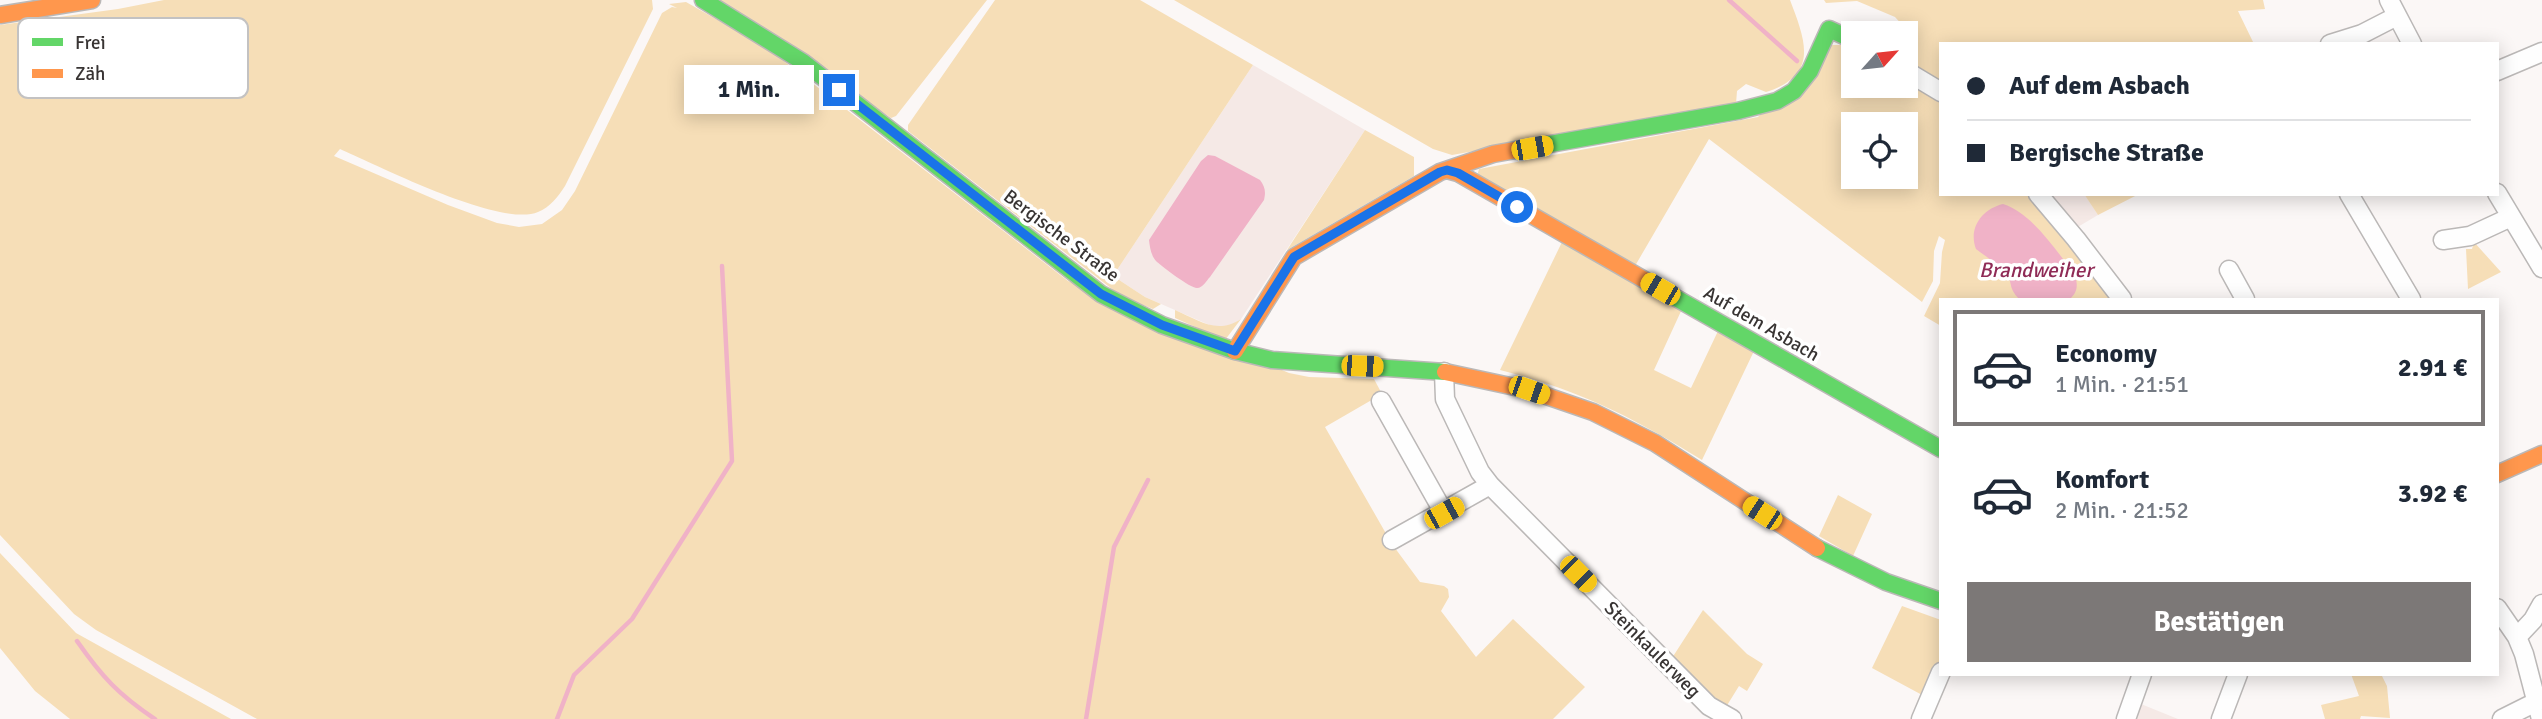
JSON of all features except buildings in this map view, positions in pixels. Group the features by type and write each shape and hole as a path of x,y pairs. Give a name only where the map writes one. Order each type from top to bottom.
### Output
{"main road":[{"path":"0,15 92,0"},
{"name":"Bergische Straße","path":"703,0 803,62 1101,294 1162,325 1235,351 1272,360 1444,372 1529,390 1592,412 1655,443 1810,544 1877,578 1939,600"},
{"path":"1235,351 1294,257 1433,176 1493,154 1738,111 1777,100 1794,91 1810,71 1829,29 1841,34"},
{"name":"Auf dem Asbach","path":"1447,170 1458,173 1939,448"},
{"path":"2499,473 2542,454"}],"street":[{"path":"2389,0 2411,42"},
{"path":"2336,42 2362,34 2397,16"},
{"path":"2499,70 2542,52"},
{"path":"1918,78 1939,91"},
{"path":"2040,196 2121,298"},
{"path":"2350,196 2410,298"},
{"path":"2499,196 2542,268"},
{"path":"2443,240 2470,236 2511,217"},
{"path":"2229,270 2244,298"},
{"name":"Steinkaulerweg","path":"1444,372 1445,399 1480,472 1490,485 1709,706 1732,719"},
{"path":"1381,401 1444,513"},
{"path":"1392,540 1490,485"},
{"path":"2517,637 2533,620 2542,604"},
{"path":"2499,611 2517,637 2539,707 2502,719"},
{"path":"1921,719 1939,676"},
{"path":"2126,719 2141,676"},
{"path":"2221,719 2237,676"}],"shaded area":[{"path":"164,0 652,0 653,9 565,186 553,201 538,212 520,215 469,204 340,149 334,156 448,205 497,223 519,227 542,224 562,210 575,191 662,13 672,7 677,8 669,4 686,2 767,48 1068,281 1289,373 1309,377 1374,379 1382,394 1325,427 1392,544 1420,582 1448,589 1449,597 1441,611 1476,657 1513,619 1585,687 1553,719 257,719 96,630 74,614 0,535 0,25 18,23 18,98 248,98 248,18 52,18"},
{"path":"720,0 987,0 896,116 891,118"},
{"path":"995,0 1140,0 1253,65 1113,276 1161,304 1153,309 1121,296 908,131 908,125"},
{"path":"1174,0 1790,0 1800,30 1804,55 1794,76 1783,85 1766,92 1746,84 1737,91 1736,104 1452,155 1433,149"},
{"path":"1824,0 2263,0 2265,9 2238,11 2253,42 1939,42 1939,87 1918,73 1918,21 1899,21 1857,1 1826,3"},
{"path":"1829,45 1841,45 1841,98 1918,98 1918,84 1939,97 1939,196 2029,196 2057,232 2062,229 2115,298 1939,298 1939,325 1924,316 1940,283 1945,240 1939,236 1934,251 1933,281 1922,302 1709,139 1635,266 1477,176 1479,169 1758,117"},
{"path":"1253,65 1365,130 1241,319 1229,327 1214,327 1145,297 1113,276"},
{"path":"1365,130 1414,157 1414,176 1287,250"},
{"path":"2048,196 2085,196 2098,215 2076,228"},
{"path":"2085,196 2135,196 2098,215"},
{"path":"1562,242 1682,309 1654,370 1691,388 1718,331 1754,351 1702,460 1605,406 1555,386 1500,370"},
{"path":"2474,242 2501,272 2468,289 2466,249 2472,249"},
{"path":"1175,310 1215,326 1232,324 1241,319 1225,340 1175,318"},
{"path":"1838,495 1872,514 1853,556 1819,536"},
{"path":"0,553 76,633 231,719 70,719 35,691 0,648"},
{"path":"1902,606 1939,619 1939,662 1924,696 1872,668"},
{"path":"1703,610 1747,654 1763,664 1747,691 1739,686 1726,707 1713,699 1672,658"},
{"path":"2352,676 2382,676 2387,686 2390,718 2361,716 2360,719 2325,719 2321,705 2359,696"},
{"path":"2141,704 2178,719 2135,719"}],"water":[{"path":"1208,155 1215,156 1260,180 1265,194 1264,200 1210,277 1203,286 1197,288 1157,262 1152,255 1149,240 1201,161"},
{"name":"Brandweiher","path":"2003,204 2024,215 2050,242 2073,271 2076,279 2077,286 2071,298 2018,298 2004,271 1976,249 1975,227 1983,215"}],"waterway":[{"path":"1729,0 1797,61"},
{"path":"557,719 574,675 632,619 732,461 722,266"},
{"path":"1086,719 1114,547 1148,480"},
{"path":"77,641 112,684 155,719"}],"traffic: fast":[{"path":"703,0 803,62 1101,294 1162,325 1235,351 1272,360 1445,372"},
{"path":"1533,147 1738,111 1777,101 1794,91 1810,71 1829,29 1841,34"},
{"path":"1669,294 1939,448"},
{"path":"1817,548 1886,582 1939,600"}],"traffic: slow":[{"path":"0,15 92,0"},
{"path":"1235,351 1294,257 1440,172 1493,154 1533,147"},
{"path":"1447,170 1458,173 1669,294"},
{"path":"1445,372 1529,390 1593,412 1655,443 1817,548"},
{"path":"2499,473 2542,454"}],"route":[{"path":"839,90 1101,294 1162,325 1235,351 1294,257 1440,172 1447,170 1458,173 1517,207"}]}
